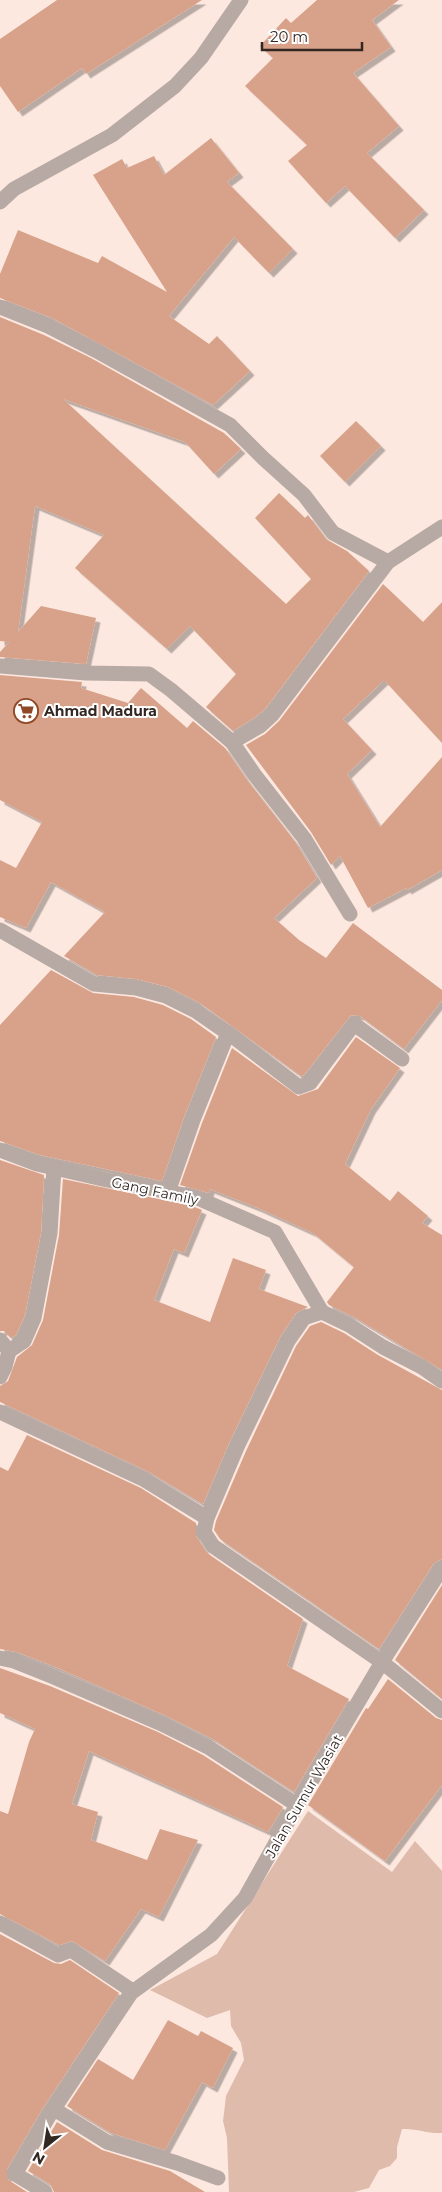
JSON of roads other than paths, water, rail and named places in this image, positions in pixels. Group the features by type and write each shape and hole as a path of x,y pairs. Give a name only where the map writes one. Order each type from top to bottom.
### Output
{"street":[{"path":"0,202 14,189 112,134 175,86 201,58 241,0"},
{"path":"0,307 48,326 95,350 230,425 304,495 333,533 351,540 388,562"},
{"path":"232,742 260,726 272,715 388,562 442,527"},
{"path":"0,666 86,673 149,674 171,690 232,742 304,838 350,914"},
{"path":"0,930 94,984 136,988 166,996 196,1012 228,1033 300,1086 310,1083 354,1024 402,1059"},
{"path":"168,1192 193,1120 228,1033"},
{"name":"Gang Family","path":"0,1150 54,1168 195,1196 276,1232 322,1312"},
{"path":"0,1377 6,1367 4,1345 24,1341 34,1318 50,1233 54,1168"},
{"path":"442,1381 422,1367 382,1347 349,1324 322,1312 304,1318 288,1341 237,1447 207,1518 204,1532 213,1546 382,1662 442,1711"},
{"path":"0,1412 145,1480 207,1518"},
{"name":"Jalan Sumur Wasiat","path":"131,1993 211,1935 245,1898 297,1805 382,1662 442,1568"},
{"path":"0,1658 14,1661 162,1724 208,1747 297,1805"},
{"path":"0,1923 58,1955 71,1950 128,1988 131,1993 54,2109 15,2174 45,2192"},
{"path":"54,2109 107,2142 178,2163 218,2178"}],"place":[{"name":"Ahmad Madura","path":"26,711"}]}
